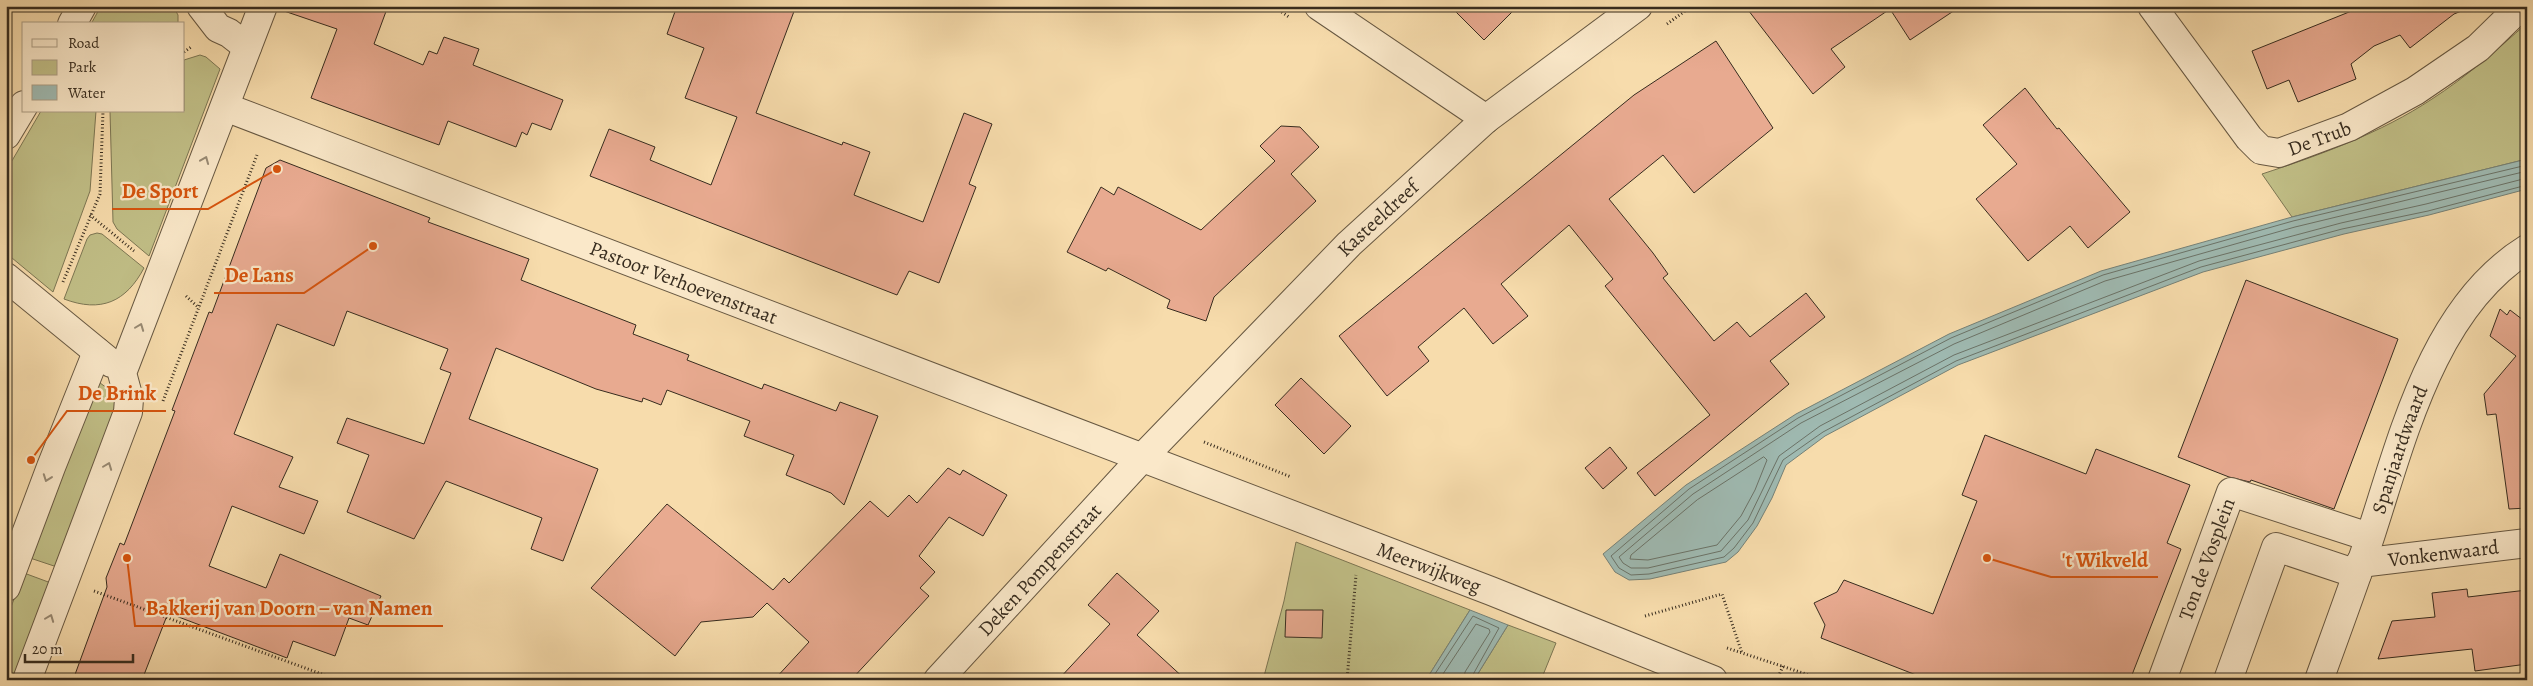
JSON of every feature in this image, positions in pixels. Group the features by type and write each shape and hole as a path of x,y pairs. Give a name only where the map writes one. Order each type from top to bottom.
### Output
{"street":[{"path":"73,22 82,6"},
{"path":"201,6 218,28 229,33 248,47"},
{"path":"122,373 263,6"},
{"path":"1319,6 1486,119"},
{"name":"Kasteeldreef","path":"1141,459 1349,244 1486,119 1638,6"},
{"name":"De Trub","path":"2152,6 2249,138 2261,150 2280,153 2349,126 2415,91 2478,48 2521,6"},
{"name":"Pastoor Verhoevenstraat","path":"225,107 1141,459"},
{"path":"6,135 22,108"},
{"name":"Spanjaardwaard","path":"2319,680 2370,537 2404,434 2440,345 2462,310 2486,280 2509,260 2527,249"},
{"path":"6,277 122,373 129,399 128,412 27,680"},
{"path":"6,587 97,352"},
{"name":"Deken Pompenstraat","path":"938,680 1141,459"},
{"name":"Meerwijkweg","path":"1141,459 1482,588 1713,680"},
{"name":"Ton de Vosplein","path":"2162,680 2231,492 2370,537"},
{"name":"Vonkenwaard","path":"2359,568 2527,543"},
{"path":"2228,680 2276,547 2359,568"}],"path":[{"path":"50,313 100,194 102,112"},
{"path":"199,308 269,124"},
{"path":"1347,680 1356,575"},
{"path":"65,580 338,680"},
{"path":"1638,619 1722,594 1742,653"},
{"path":"1777,680 1783,666"}],"green space":[{"path":"101,6 173,6 178,15 178,22 92,22"},
{"path":"2527,23 2527,159 2292,217 2262,174 2350,142 2412,111 2445,91"},
{"path":"200,55 206,57 220,69 149,256 117,229 113,222 110,112 185,112 185,60"},
{"path":"40,112 96,112 90,191 53,292 6,253 6,171"},
{"path":"102,234 144,268 129,289 111,302 90,305 64,299 87,239 90,235"},
{"path":"96,380 122,399 57,567 30,558"},
{"path":"1296,542 1470,610 1426,680 1263,680 1284,601"},
{"path":"24,573 51,583 14,680 6,680 6,620"},
{"path":"1508,625 1556,643 1541,680 1474,680"}],"water":[{"path":"2527,159 2527,189 2429,215 2344,234 2203,272 1958,365 1825,436 1786,465 1772,498 1757,526 1738,552 1726,562 1650,579 1629,580 1615,572 1603,554 1686,485 1796,414 1949,334 2101,271 2292,217"},
{"path":"1470,610 1508,625 1474,680 1426,680"}],"building":[{"path":"285,6 388,6 374,44 423,65 429,51 437,54 444,37 479,49 473,65 563,100 551,130 532,123 527,135 522,132 516,147 448,121 439,145 311,98 337,29 284,11"},
{"path":"677,6 796,6 756,113 842,145 843,142 870,152 854,195 923,222 964,113 992,124 969,184 976,187 939,283 909,271 897,295 590,176 609,129 655,147 650,160 711,185 737,117 685,98 704,48 667,34"},
{"path":"1450,6 1518,6 1484,40"},
{"path":"1745,6 1961,6 1910,40 1890,9 1831,49 1845,67 1813,94"},
{"path":"2364,6 2469,8 2454,14 2410,48 2400,35 2374,46 2351,64 2356,79 2298,102 2289,80 2267,89 2252,51"},
{"path":"1716,41 1773,128 1694,193 1663,155 1609,199 1668,274 1663,278 1714,341 1737,322 1750,337 1806,293 1825,317 1770,361 1789,384 1655,496 1637,473 1710,415 1605,286 1613,279 1569,225 1501,284 1528,316 1493,344 1464,308 1418,347 1429,361 1387,396 1339,336 1634,95"},
{"path":"2025,88 2057,129 2059,128 2130,212 2088,248 2070,226 2028,261 1976,199 2017,164 1983,125"},
{"path":"1281,126 1300,127 1319,147 1291,174 1316,201 1214,297 1206,321 1167,308 1170,300 1108,268 1106,271 1067,252 1101,187 1114,195 1118,187 1201,230 1275,161 1260,146"},
{"path":"280,160 430,218 428,222 529,259 521,280 636,325 633,334 689,355 687,360 762,389 764,384 836,411 840,402 878,416 844,505 831,493 786,475 794,455 744,436 750,421 667,390 661,405 643,398 642,402 596,389 496,348 469,419 598,469 563,561 531,549 542,518 446,481 414,539 347,512 369,455 337,443 347,418 424,444 451,373 440,369 448,349 347,311 334,346 277,324 234,434 293,457 279,487 318,501 304,534 232,506 209,566 266,588 280,554 381,596 368,625 349,618 335,656 293,641 287,658 168,613 142,680 73,680 107,587 106,578 120,543 124,545 175,411 172,410 209,312 212,313 266,168"},
{"path":"2246,280 2398,339 2334,509 2251,480 2250,482 2229,477 2178,457"},
{"path":"2500,309 2507,315 2510,310 2527,323 2527,508 2509,509 2496,414 2487,415 2484,394 2516,356 2490,336"},
{"path":"1301,378 1351,426 1324,454 1275,405"},
{"path":"1985,435 2086,474 2096,449 2190,485 2167,543 2181,549 2130,680 1929,680 1821,638 1825,625 1814,603 1837,592 1844,580 1933,614 1977,501 1962,495"},
{"path":"1610,447 1627,468 1603,489 1585,468"},
{"path":"948,468 960,475 963,470 1007,495 983,536 949,517 919,556 935,572 920,588 929,596 851,680 774,680 809,642 767,603 753,617 701,622 675,656 591,588 667,504 773,590 784,578 789,583 870,501 888,517 909,495 917,503"},
{"path":"1117,573 1159,611 1137,635 1186,680 1058,680 1110,624 1088,605"},
{"path":"2467,589 2468,597 2527,590 2527,664 2475,671 2472,649 2378,659 2392,621 2435,617 2432,593"},
{"path":"1286,610 1323,610 1322,638 1285,637"}],"place":[{"name":"De Sport","path":"277,169"},
{"name":"De Lans","path":"373,246"},
{"name":"De Brink","path":"31,460"},
{"name":"Bakkerij van Doorn – van Namen","path":"127,558"},
{"name":"'t Wikveld","path":"1987,558"}]}
